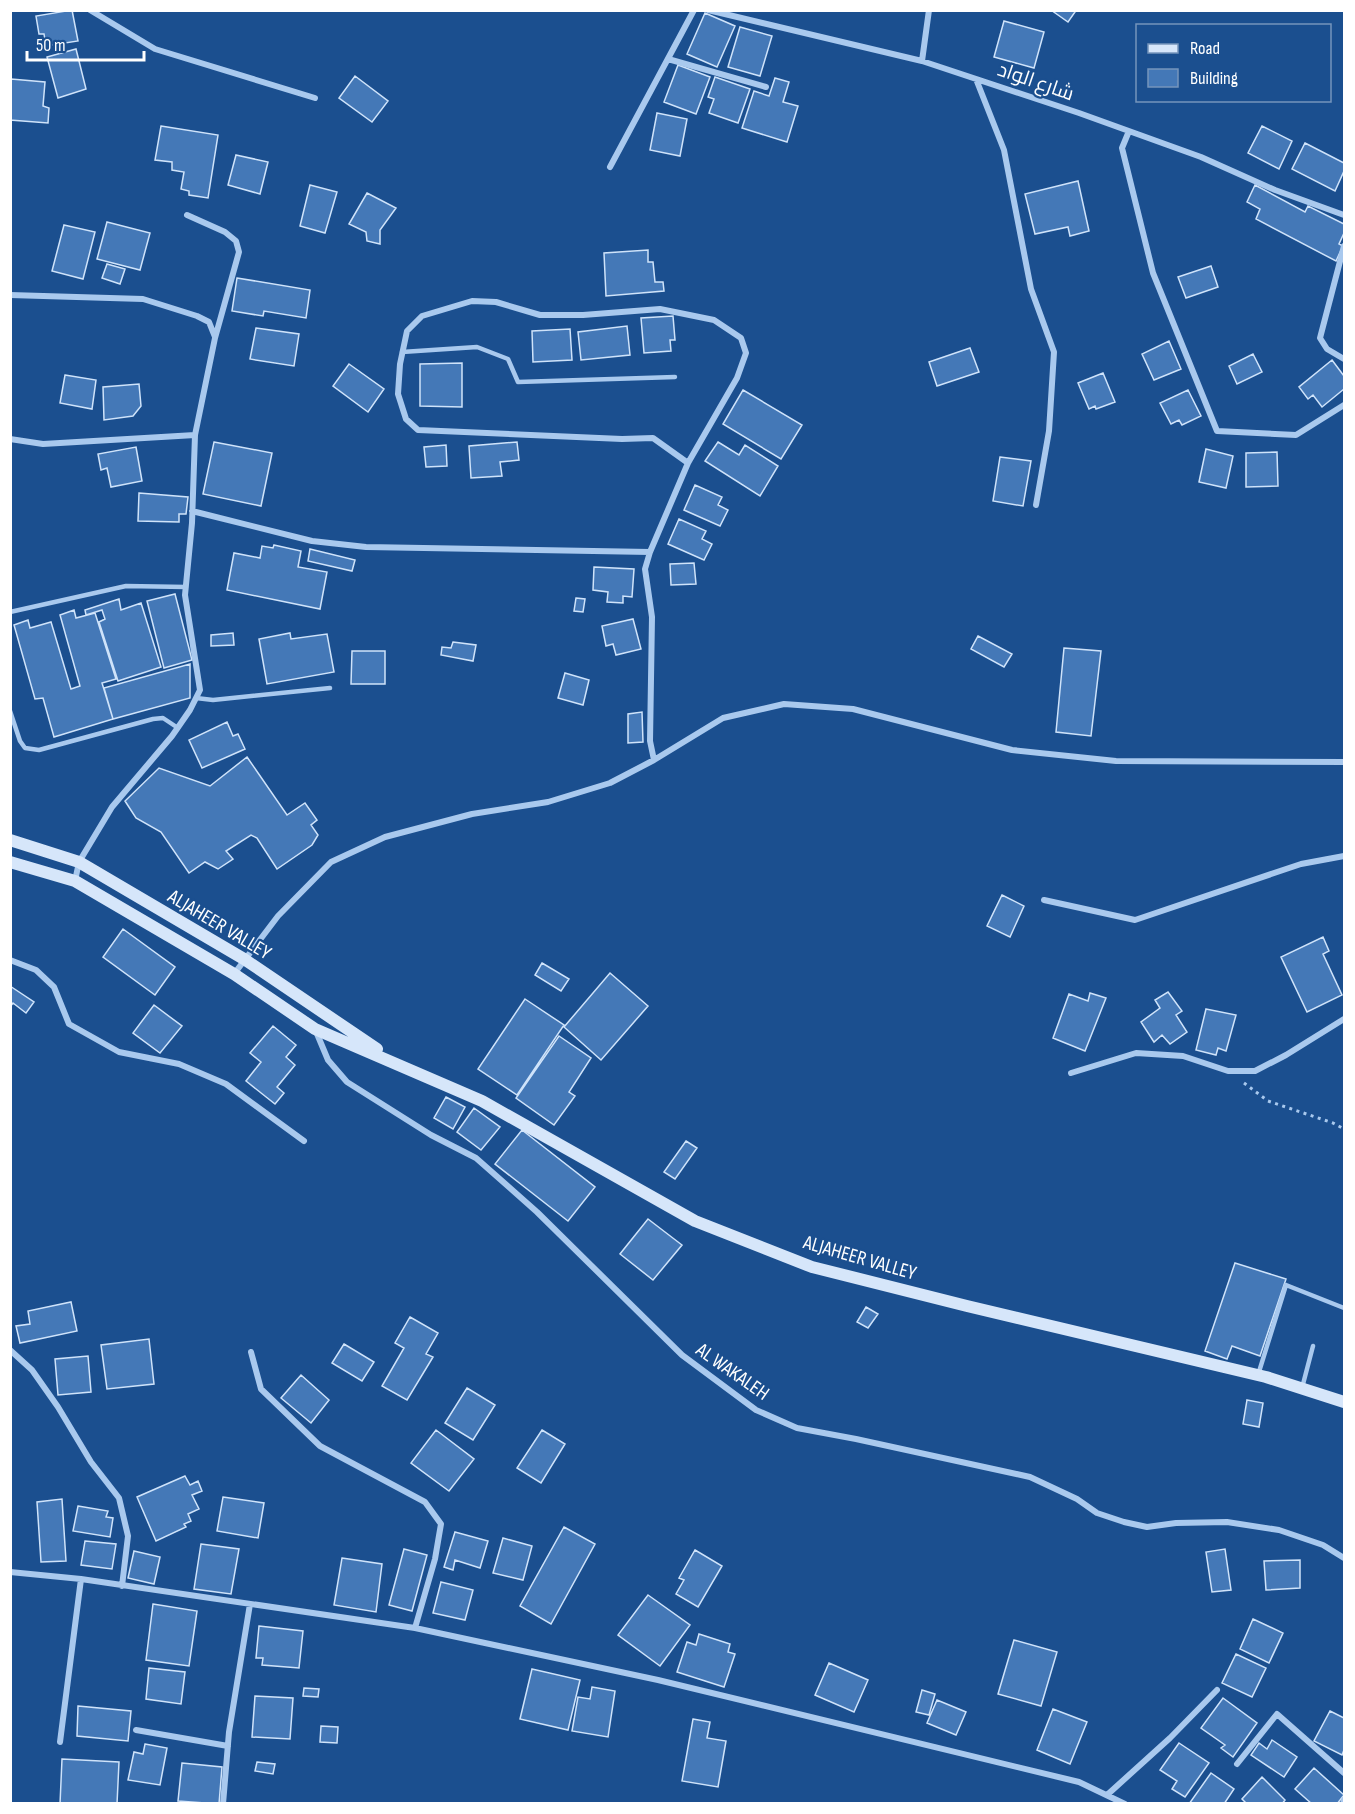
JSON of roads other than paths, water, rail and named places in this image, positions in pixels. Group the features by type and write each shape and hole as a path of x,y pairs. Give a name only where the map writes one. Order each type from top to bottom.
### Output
{"street":[{"path":"90,10 155,49 315,98"},
{"path":"610,167 694,10"},
{"name":"شارع الواد","path":"708,10 922,61 1201,157 1275,190 1344,215"},
{"path":"922,61 929,10"},
{"path":"668,59 766,87"},
{"path":"976,79 1004,150 1031,289 1054,352 1049,431 1035,506"},
{"path":"1129,131 1122,148 1153,273 1217,431 1296,435 1344,405"},
{"path":"75,881 79,862 112,807 178,728 200,690 185,595 195,435 215,338 239,252 236,241 225,232 187,215"},
{"path":"1344,246 1320,338 1327,350 1344,359"},
{"path":"10,295 143,299 197,316 208,322 215,338"},
{"path":"654,760 650,741 652,617 645,569 688,463 737,378 746,353 741,338 714,320 660,309 583,315 540,315 496,302 472,301 422,315 407,331 402,352 398,394 406,419 418,430 622,439 653,438 688,463"},
{"path":"10,440 43,444 195,435"},
{"path":"192,511 312,541 366,547 650,552"},
{"path":"234,974 278,916 331,862 386,837 472,814 548,802 610,783 654,760 723,718 784,704 853,709 1012,750 1116,761 1344,762"},
{"name":"ALJAHEER VALLEY","path":"10,840 79,862 244,959 398,1063"},
{"path":"1044,900 1135,920 1301,864 1344,856"},
{"name":"ALJAHEER VALLEY","path":"10,862 75,881 234,974 315,1029 482,1101 694,1221 812,1267 1258,1375 1344,1402"},
{"path":"10,960 36,970 54,987 69,1024 119,1052 179,1064 226,1084 304,1141"},
{"path":"1071,1073 1136,1053 1183,1056 1228,1071 1256,1071 1344,1019"},
{"name":"AL WAKALEH","path":"315,1029 328,1060 347,1082 431,1135 476,1158 537,1212 682,1356 756,1410 797,1428 1030,1477 1077,1499 1097,1513 1124,1522 1147,1527 1176,1523 1227,1522 1280,1530 1323,1545 1344,1558"},
{"path":"10,1350 32,1370 58,1407 91,1462 119,1498 128,1536 122,1586"},
{"path":"251,1352 261,1389 320,1446 425,1502 441,1524 435,1559 415,1628"},
{"path":"10,1572 81,1579 415,1628 658,1680 1079,1782 1125,1803"},
{"path":"60,1742 81,1579"},
{"path":"223,1803 228,1746 250,1605"},
{"path":"1107,1795 1170,1738 1217,1690"},
{"path":"1237,1764 1276,1714 1344,1773"},
{"path":"136,1730 228,1746"}],"lane":[{"path":"402,352 477,347 508,359 518,382 675,377"},
{"path":"10,612 126,585 186,587"},
{"path":"196,698 213,700 330,688"},
{"path":"10,711 20,741 25,748 39,750 153,719 163,718 178,728"},
{"path":"1258,1375 1286,1285 1344,1308"},
{"path":"1302,1388 1313,1346"}]}
